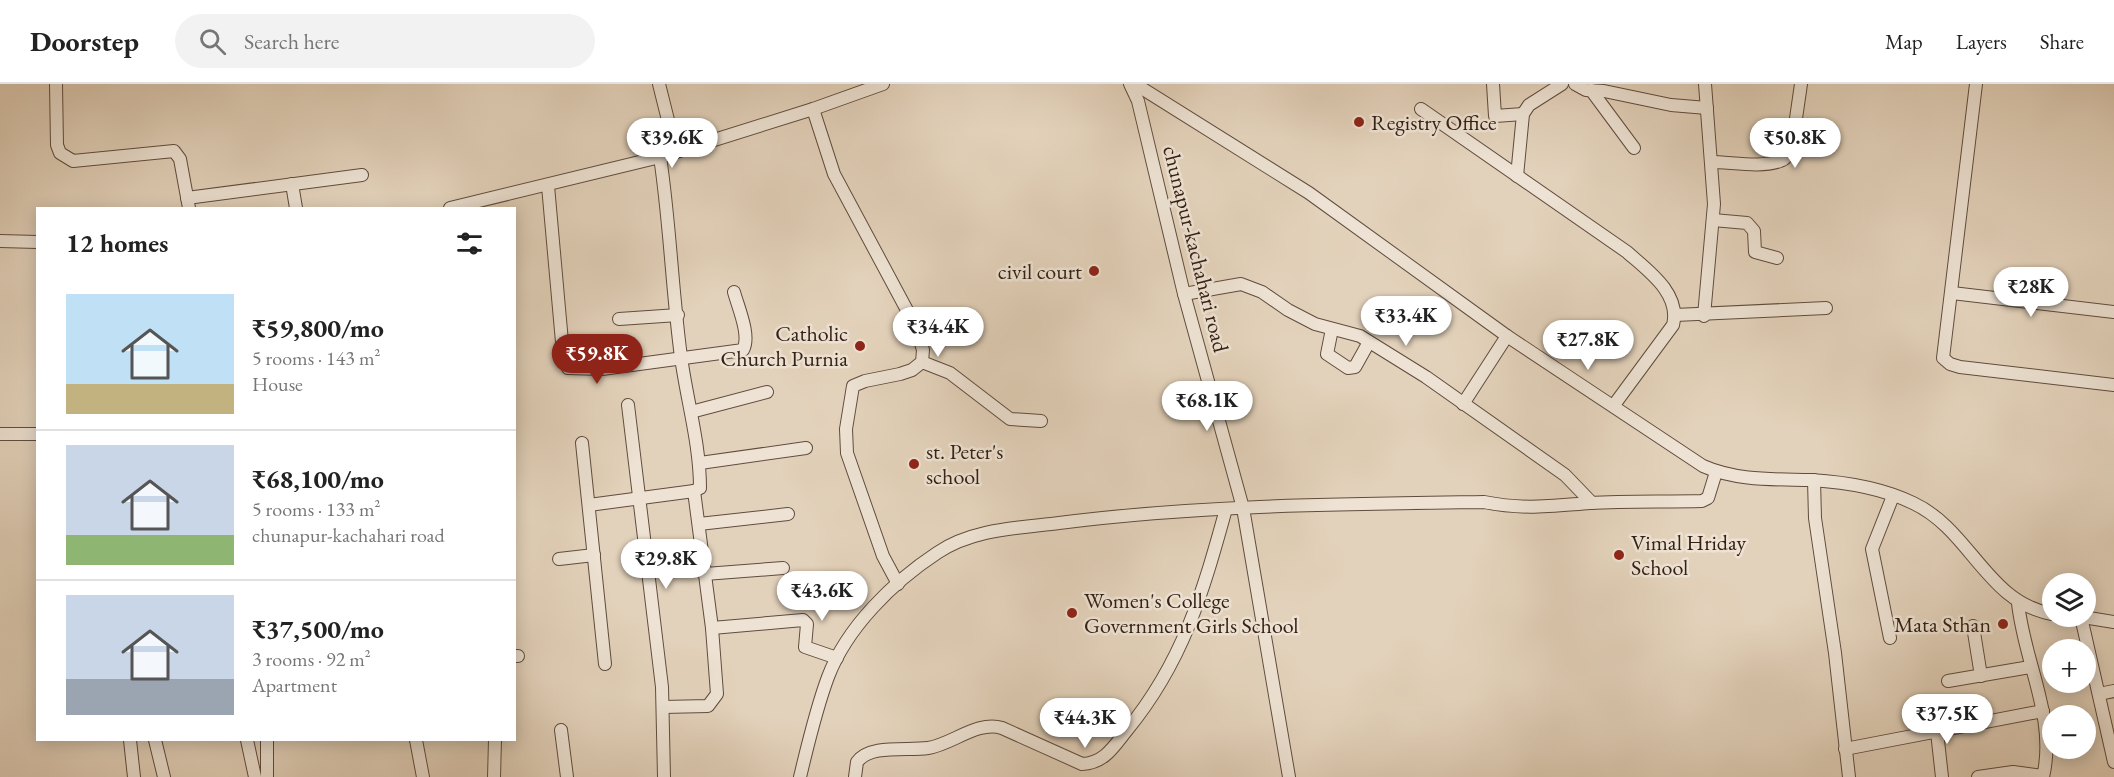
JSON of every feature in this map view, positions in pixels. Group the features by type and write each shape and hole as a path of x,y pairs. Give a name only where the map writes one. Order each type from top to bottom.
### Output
{"street":[{"path":"56,84 57,145 60,153 67,159 174,151 180,159 188,203 292,184 362,176"},
{"path":"659,84 676,152"},
{"path":"454,207 660,157 813,109 883,84"},
{"name":"chunapur-kachahari road","path":"1130,84 1138,101 1184,294 1243,508 1289,777"},
{"path":"1135,84 1152,88 1314,197 1507,336 1614,405 1690,458 1716,472 1750,478 1814,480 1847,484 1893,496 1929,511 2018,603 2042,612"},
{"path":"1493,84 1492,111 1495,116 1523,114"},
{"path":"1517,176 1523,114 1529,105 1562,84"},
{"path":"1575,84 1581,89 1707,108"},
{"path":"1704,316 1713,220 1705,84"},
{"path":"1711,162 1782,161 1792,146 1802,84"},
{"path":"1976,84 1943,358 1950,364 2114,386"},
{"path":"1591,90 1634,148"},
{"path":"813,109 834,174 916,327 923,350 922,362"},
{"path":"1421,109 1627,252 1664,288 1670,297 1675,315 1673,325 1614,405"},
{"path":"589,505 694,491 700,488 699,463 681,356 660,157"},
{"path":"292,184 296,207"},
{"path":"548,186 563,353 568,368 602,369 681,356 743,350 746,344 745,336 734,292"},
{"path":"1713,220 1747,224 1754,231 1755,252 1777,258"},
{"path":"0,241 36,242"},
{"path":"1184,294 1241,284 1262,292 1300,318 1360,336 1426,377 1565,475 1592,503"},
{"path":"1952,292 2114,312"},
{"path":"1675,315 1704,316 1826,308"},
{"path":"619,319 678,315"},
{"path":"1332,329 1327,354 1348,368 1355,367 1369,342"},
{"path":"1463,404 1507,336"},
{"path":"922,362 950,373 1010,419 1041,421"},
{"path":"898,584 883,556 850,465 846,429 853,386 906,372 922,362"},
{"path":"691,412 767,392"},
{"path":"628,405 663,707 664,777"},
{"path":"0,434 36,434"},
{"path":"582,443 605,664"},
{"path":"699,463 806,448"},
{"path":"800,777 825,688 848,638 898,584 938,552 967,538 1105,517 1243,508 1484,502 1505,507 1527,508 1592,503 1702,501 1712,492 1716,472"},
{"path":"1814,480 1815,518 1835,653 1849,777"},
{"path":"663,707 708,706 714,702 717,694 712,628 694,491"},
{"path":"1890,638 1872,549 1893,496"},
{"path":"855,777 857,762 867,752 929,748 990,726 1002,728 1082,764 1094,763 1106,756 1157,693 1179,650 1204,587 1226,509"},
{"path":"699,524 788,514"},
{"path":"559,559 594,555"},
{"path":"705,574 783,568"},
{"path":"2018,603 2020,628 2042,708"},
{"path":"2096,619 2114,622"},
{"path":"712,628 803,620 807,624 805,647 837,658"},
{"path":"1973,626 1982,675"},
{"path":"2082,627 2114,762"},
{"path":"1948,681 2030,667"},
{"path":"2099,694 2114,690"},
{"path":"1845,748 2042,711"},
{"path":"561,730 567,777"},
{"path":"1937,732 1942,777"},
{"path":"130,741 134,777"},
{"path":"155,741 164,777"},
{"path":"247,741 255,777"},
{"path":"267,741 267,777"},
{"path":"416,741 423,777"},
{"path":"494,777 495,741"},
{"path":"1978,777 2013,772 2043,776 2045,759"}],"place":[{"name":"Registry Office","path":"1359,122"},
{"name":"civil court","path":"1094,271"},
{"name":"Catholic Church Purnia","path":"860,346"},
{"name":"st. Peter's school","path":"914,464"},
{"name":"Vimal Hriday School","path":"1619,555"},
{"name":"Women's College Government Girls School","path":"1072,613"},
{"name":"Mata Sthan","path":"2003,624"}]}
